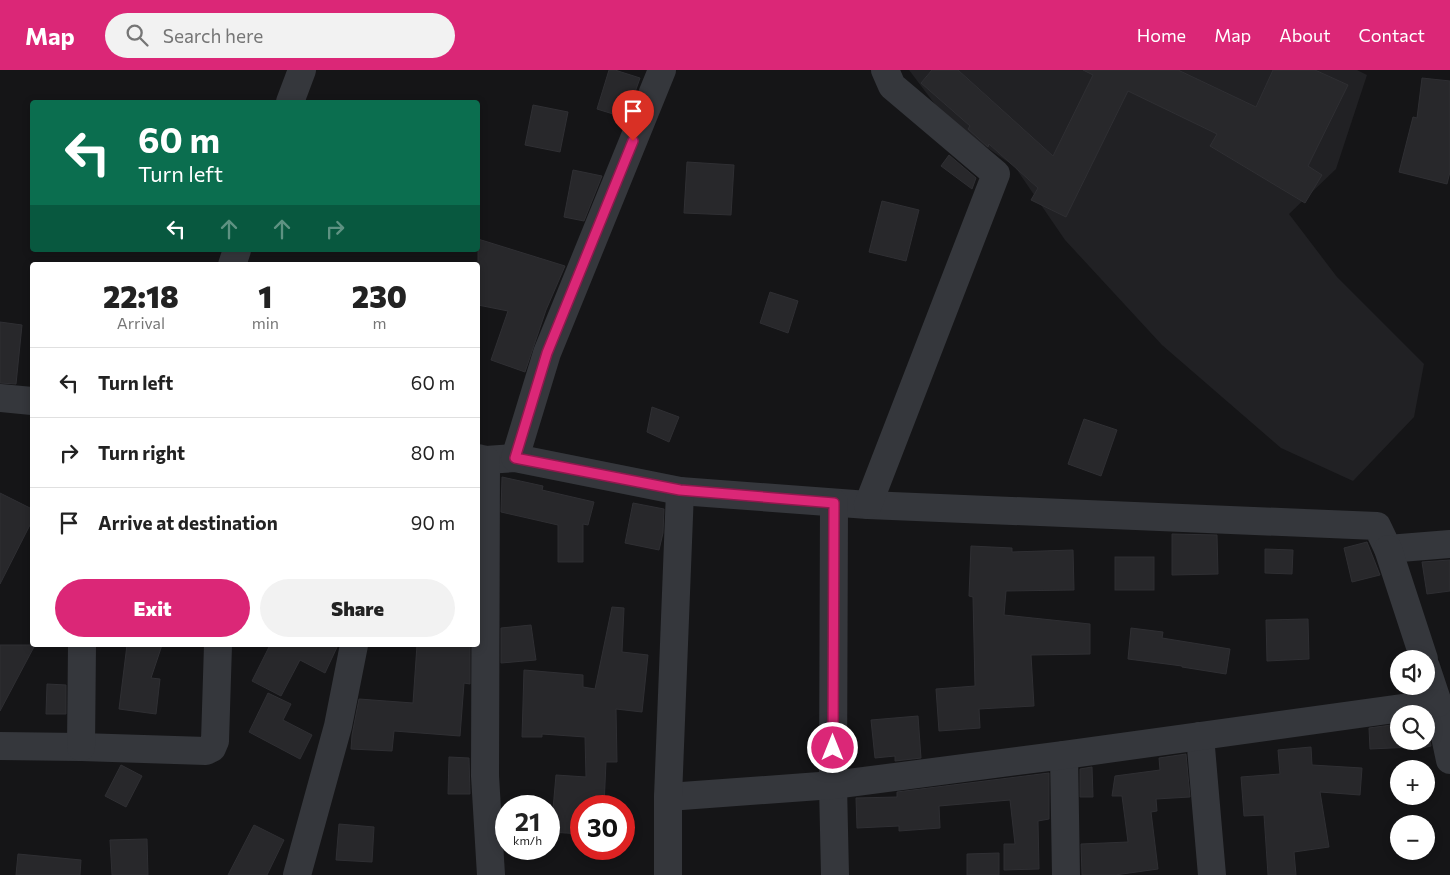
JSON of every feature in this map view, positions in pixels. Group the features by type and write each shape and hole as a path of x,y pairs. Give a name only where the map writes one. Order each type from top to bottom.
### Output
{"street":[{"path":"291,100 302,70"},
{"path":"515,458 547,353 662,70"},
{"path":"868,505 996,174 892,86 885,70"},
{"path":"0,398 30,401"},
{"path":"491,875 484,776 482,459 515,458 680,490 834,503 1377,526 1388,549 1421,650"},
{"path":"668,875 668,796 680,490"},
{"path":"834,503 833,785 835,875"},
{"path":"1388,549 1450,544"},
{"path":"81,747 82,647"},
{"path":"0,746 206,751 212,748 215,741 218,647"},
{"path":"297,875 338,726 354,647"},
{"path":"1435,694 1450,760"},
{"path":"668,796 833,785 1438,703"},
{"path":"1200,736 1212,875"},
{"path":"1064,755 1066,875"}],"shaded area":[{"path":"909,70 1357,70 1367,75 1336,169 1289,214 1337,277 1424,364 1414,417 1353,481 1281,448 1162,345 1065,240 1015,167 946,119"}],"building":[{"path":"609,70 640,78 626,118 597,109"},
{"path":"932,70 958,70 1053,156 1093,75 1083,70 1178,70 1256,107 1273,70 1315,70 1348,85 1308,166 1322,175 1305,203 1210,146 1217,134 1128,91 1066,217 1031,200 1038,188 989,144 988,147 968,129 970,126 921,83"},
{"path":"1422,78 1450,81 1450,172 1447,184 1399,172 1413,117 1417,118"},
{"path":"533,105 568,112 560,152 525,145"},
{"path":"949,155 976,178 972,189 941,166"},
{"path":"687,162 734,165 731,215 684,213"},
{"path":"573,170 602,176 584,221 564,217"},
{"path":"882,201 919,210 906,261 869,252"},
{"path":"480,240 565,266 546,310 525,372 491,360 508,311 480,305 480,262 478,262"},
{"path":"770,292 798,301 788,333 760,323"},
{"path":"0,322 22,325 16,384 0,383"},
{"path":"652,407 679,417 669,442 647,432"},
{"path":"1084,419 1117,430 1101,476 1068,464"},
{"path":"502,477 543,486 542,490 594,502 588,525 583,524 583,562 558,562 558,525 501,512"},
{"path":"0,493 30,508 30,525 0,584"},
{"path":"633,503 664,509 663,533 659,550 625,543"},
{"path":"1172,534 1217,535 1218,574 1172,575"},
{"path":"1367,542 1380,575 1352,582 1344,548"},
{"path":"971,546 1012,548 1012,552 1073,550 1074,590 1006,591 1004,615 1090,624 1090,654 1031,655 1034,706 979,709 980,728 939,731 936,689 975,686 973,597 969,596"},
{"path":"1265,549 1293,550 1292,574 1265,573"},
{"path":"1115,557 1154,557 1154,590 1115,590"},
{"path":"1450,560 1450,591 1427,594 1422,562"},
{"path":"612,607 624,608 622,652 648,655 642,712 616,709 617,762 606,762 604,795 570,795 570,833 560,833 560,795 554,795 556,775 586,777 585,737 542,734 542,737 522,737 524,670 583,675 583,687 595,689"},
{"path":"1308,619 1309,659 1267,661 1266,620"},
{"path":"531,625 536,660 501,663 501,628"},
{"path":"1131,628 1163,632 1162,638 1230,649 1226,674 1128,659"},
{"path":"0,645 30,645 30,647 34,647 0,711"},
{"path":"127,647 161,647 151,678 160,679 156,714 119,709"},
{"path":"269,647 337,647 325,673 300,660 281,696 252,681"},
{"path":"417,647 470,647 470,684 464,683 460,736 394,731 392,751 351,749 359,699 413,703"},
{"path":"47,684 66,685 66,714 46,714"},
{"path":"268,693 291,704 283,720 312,735 300,759 249,732"},
{"path":"918,716 921,758 895,761 895,756 875,758 871,720"},
{"path":"1390,725 1390,748 1370,749 1369,728"},
{"path":"1311,747 1312,765 1362,768 1360,795 1320,792 1329,847 1294,852 1296,875 1268,875 1264,815 1244,816 1241,777 1280,774 1278,750"},
{"path":"1186,754 1190,797 1156,799 1157,811 1151,812 1158,869 1115,875 1082,875 1081,844 1128,842 1122,796 1112,796 1115,776 1160,770 1159,758"},
{"path":"449,757 469,758 470,794 448,794"},
{"path":"121,765 142,776 126,807 105,796"},
{"path":"1092,767 1093,797 1080,797 1080,769"},
{"path":"1049,773 1049,819 1038,821 1039,869 1004,870 1004,844 1015,844 1010,800 939,806 940,828 899,831 899,826 857,828 856,798 897,797 897,792"},
{"path":"339,824 374,827 372,862 336,860"},
{"path":"254,825 284,840 267,875 228,875"},
{"path":"147,839 148,875 112,875 110,840"},
{"path":"999,853 999,875 967,875 967,854"},
{"path":"18,854 81,860 80,875 16,875"}],"route":[{"path":"633,141 547,353 515,458 680,490 834,503 833,748"}]}
